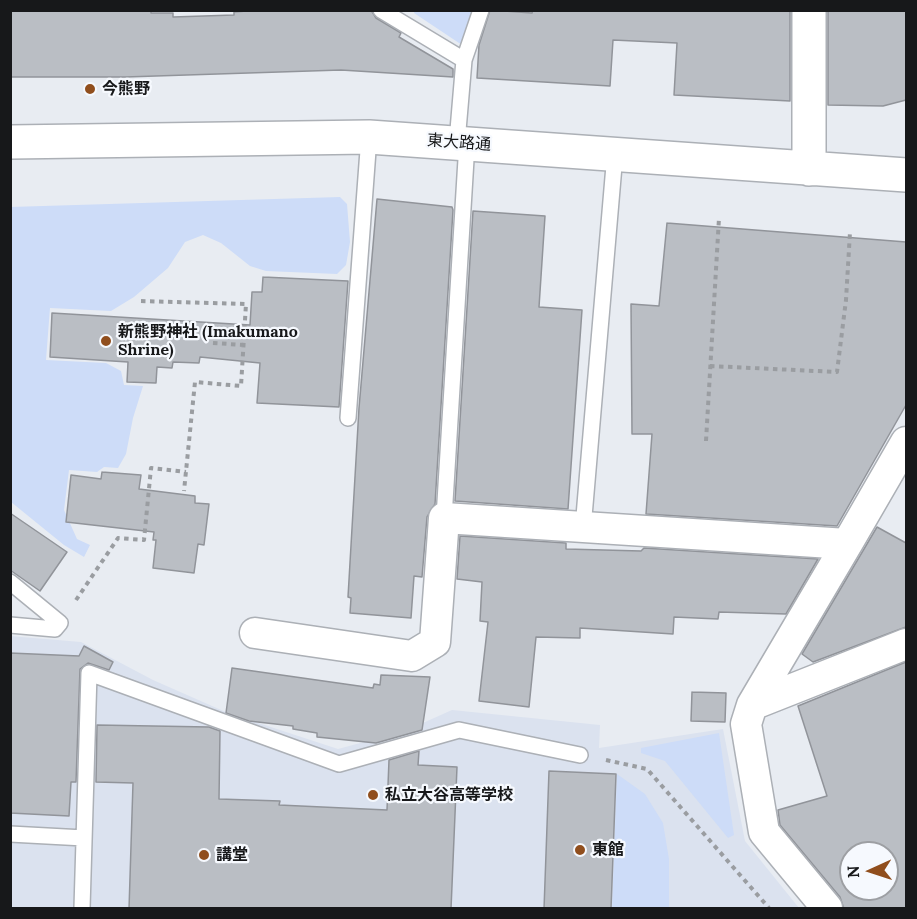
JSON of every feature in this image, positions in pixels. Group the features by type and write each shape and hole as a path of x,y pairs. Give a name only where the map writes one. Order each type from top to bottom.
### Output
{"main road":[{"path":"809,10 809,169"},
{"name":"東大路通","path":"10,142 369,137 906,176"}],"street":[{"path":"827,909 764,832 746,724 752,705 906,442"},
{"path":"255,633 412,656 435,642 444,518 847,544"},
{"path":"752,705 906,644"}],"lane":[{"path":"381,10 464,60"},
{"path":"444,518 464,60 481,10"},
{"path":"348,418 369,137"},
{"path":"583,528 615,154"},
{"path":"10,582 60,623 55,629 10,625"},
{"path":"82,909 89,673 339,764 459,730 580,755"},
{"path":"10,834 84,838"}],"path":[{"path":"706,441 719,218"},
{"path":"710,366 837,372 850,232"},
{"path":"141,302 246,304 242,386 195,382 184,491"},
{"path":"213,343 244,345"},
{"path":"71,606 118,538 144,540 151,468 186,472"},
{"path":"580,755 647,769 769,909"}],"shaded area":[{"path":"415,10 473,11 462,45 414,13"},
{"path":"340,197 347,204 350,242 346,265 337,274 266,271 250,266 221,243 203,235 185,242 168,268 134,297 111,311 50,308 46,360 106,363 121,371 124,385 143,386 133,418 126,454 118,468 104,467 97,472 69,470 64,510 77,539 90,545 84,557 64,545 11,502 10,207"},
{"name":"私立大谷高等学校","path":"10,636 81,642 153,680 228,713 338,749 405,731 452,710 600,725 599,748 723,729 745,841 799,908 11,908"},
{"path":"719,733 734,835 728,838 665,761 641,753 641,748"},
{"path":"617,774 645,794 663,823 669,859 669,908 612,908"}],"building":[{"path":"10,10 151,10 151,13 173,13 173,17 234,15 234,12 260,10 371,10 376,18 401,33 399,37 453,69 453,77 341,70 125,77 10,77"},
{"path":"490,10 532,13 533,10 790,10 790,101 674,95 677,43 613,40 610,86 477,78 479,45"},
{"path":"828,10 906,10 906,100 883,106 828,105"},
{"path":"377,199 452,207 453,210 435,504 427,517 422,577 414,576 411,618 350,613 351,598 348,597 359,408"},
{"path":"473,211 545,216 539,307 582,310 568,509 455,501"},
{"path":"667,223 906,242 906,405 837,526 646,514 652,434 632,434 631,304 659,306"},
{"path":"263,277 348,281 339,407 257,403 260,363 200,357 199,363 173,362 172,368 157,367 156,383 127,382 128,362 50,357 52,313 250,325 252,292 262,292"},
{"path":"102,472 141,475 139,489 195,496 195,503 209,504 204,545 198,544 194,573 153,568 156,540 153,540 154,532 66,522 71,475 101,479"},
{"path":"10,513 67,552 40,591 10,570"},
{"path":"877,527 906,543 906,627 813,662 802,654"},
{"path":"460,536 566,543 566,549 641,551 644,548 818,559 786,614 719,612 718,619 674,617 673,634 580,628 580,638 536,637 529,707 479,701 488,622 480,621 482,582 457,579"},
{"path":"84,646 113,662 109,670 88,663 80,669 76,782 71,782 69,816 10,813 10,653 79,656"},
{"path":"906,662 906,909 844,909 841,901 899,901 899,841 839,841 839,896 780,825 778,810 827,796 798,706"},
{"path":"232,668 373,688 374,684 380,685 381,675 430,677 422,730 376,743 317,737 317,733 293,729 293,726 249,721 226,713"},
{"path":"692,692 726,693 725,722 691,721"},
{"path":"97,725 209,727 220,731 219,799 280,801 279,805 387,810 389,760 419,751 418,765 457,767 451,909 129,909 133,783 96,782"},
{"name":"東館","path":"549,771 616,774 611,909 544,909"}],"place":[{"name":"今熊野","path":"90,89"},
{"name":"新熊野神社 (Imakumano Shrine)","path":"106,341"},
{"name":"私立大谷高等学校","path":"373,795"},
{"name":"東館","path":"580,850"},
{"name":"講堂","path":"204,855"}]}
